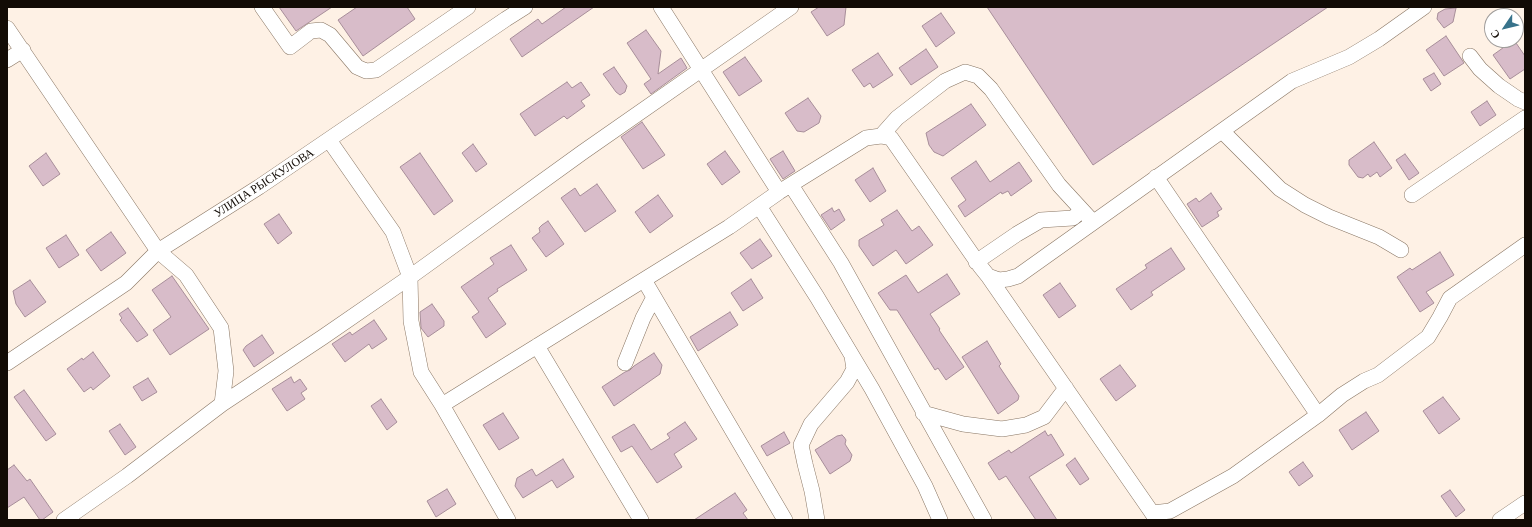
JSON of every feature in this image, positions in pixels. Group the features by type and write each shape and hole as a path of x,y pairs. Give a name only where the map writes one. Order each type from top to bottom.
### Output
{"street":[{"path":"262,7 290,47 311,31 321,30 330,35 357,67 366,71 376,70 468,7"},
{"name":"УЛИЦА РЫСКУЛОВА","path":"7,363 126,283 158,251 259,187 525,7"},
{"path":"661,7 700,69 785,189 841,263 923,413 984,520"},
{"path":"64,520 127,476 222,404 410,277 700,69 791,7"},
{"path":"988,276 999,280 1018,276 1292,81 1349,57 1379,39 1424,7"},
{"path":"7,28 158,251 186,275 221,328 226,371 222,404"},
{"path":"7,60 23,50"},
{"path":"1470,56 1499,86 1525,102"},
{"path":"881,136 897,118 945,81 965,72 978,76 991,89 1059,185 1093,222"},
{"path":"1412,195 1525,118"},
{"path":"1222,131 1280,189 1305,205 1328,217 1378,237 1401,250"},
{"path":"442,405 729,228 759,206 859,141 866,138 881,136 891,138 910,163 976,262 988,276 1155,517 1170,511 1233,476 1318,415 1347,392 1364,381 1378,375 1428,337 1450,298 1525,244"},
{"path":"329,140 393,232 410,277 411,321 421,372 442,405 508,520"},
{"path":"1156,177 1318,415"},
{"path":"759,206 817,297 872,389 925,486 940,520"},
{"path":"976,262 1040,220 1073,218 1082,210"},
{"path":"644,280 785,520"},
{"path":"625,363 643,318 654,297"},
{"path":"537,346 641,520"},
{"path":"817,520 801,445 811,424 847,382 854,369 852,356"},
{"path":"923,413 963,424 1002,429 1026,425 1044,417 1066,388"},
{"path":"1500,520 1525,503"}],"building":[{"path":"279,7 332,7 296,31"},
{"path":"357,7 407,7 415,19 363,56 338,20"},
{"path":"566,7 594,7 522,57 510,39 538,19 542,24"},
{"path":"819,7 846,7 844,25 827,36 811,12"},
{"path":"987,7 1328,7 1093,165"},
{"path":"1456,8 1453,22 1444,28 1437,19 1438,13 1445,9"},
{"path":"941,13 955,33 936,47 922,26"},
{"path":"646,30 661,51 658,74 681,58 687,68 651,94 644,84 651,79 627,43"},
{"path":"1446,36 1464,63 1444,76 1426,50"},
{"path":"1503,48 1520,48 1525,56 1525,69 1510,79 1493,55"},
{"path":"926,49 938,67 911,85 899,68"},
{"path":"878,53 893,75 873,88 870,83 864,87 852,70"},
{"path":"745,57 762,81 739,96 723,72"},
{"path":"614,67 627,86 625,92 620,95 616,92 603,74"},
{"path":"1434,73 1441,84 1431,91 1423,79"},
{"path":"567,82 572,88 581,82 590,95 581,101 585,106 567,119 564,116 535,136 520,114"},
{"path":"808,98 821,116 819,123 804,132 797,131 785,113"},
{"path":"1487,101 1496,115 1480,126 1471,112"},
{"path":"971,104 986,125 943,156 934,152 929,145 926,133"},
{"path":"642,122 665,155 643,169 621,137"},
{"path":"1374,142 1392,168 1380,177 1377,172 1370,177 1368,174 1363,178 1358,177 1349,165 1349,160"},
{"path":"473,144 487,164 476,172 462,153"},
{"path":"725,151 740,172 722,185 707,164"},
{"path":"783,151 795,171 783,179 770,159"},
{"path":"46,153 60,174 43,186 29,166"},
{"path":"420,153 453,201 434,215 400,167"},
{"path":"1405,154 1419,173 1409,180 1396,160"},
{"path":"976,161 990,182 1019,162 1032,181 1011,196 1008,191 1002,194 1001,192 965,217 958,206 966,200 951,178"},
{"path":"873,168 886,191 870,202 855,180"},
{"path":"597,184 616,211 585,232 561,198 575,188 580,196"},
{"path":"1211,193 1222,209 1217,212 1219,216 1202,227 1187,204 1196,198 1199,202"},
{"path":"658,195 673,216 650,233 635,212"},
{"path":"832,208 834,212 839,209 845,220 831,230 821,215"},
{"path":"897,210 912,231 919,226 933,245 906,264 896,250 873,266 859,246 859,240 884,225 881,220"},
{"path":"279,214 292,233 278,244 264,224"},
{"path":"548,221 564,244 546,257 532,238 540,232 539,228"},
{"path":"111,232 126,253 101,271 86,250"},
{"path":"66,235 79,255 59,268 46,248"},
{"path":"760,239 772,256 752,269 740,253"},
{"path":"511,245 527,270 497,289 498,291 488,298 506,324 486,338 472,317 479,312 461,287 494,264 490,258"},
{"path":"1171,248 1185,269 1151,292 1153,295 1131,310 1116,289 1147,268 1145,265"},
{"path":"1440,252 1454,275 1426,292 1434,303 1420,312 1397,277 1410,268 1412,270"},
{"path":"947,274 960,294 930,314 964,367 946,380 938,368 935,370 897,310 890,310 878,293 906,275 918,293"},
{"path":"172,276 209,329 170,355 153,330 171,317 152,290"},
{"path":"751,279 763,298 743,311 731,293"},
{"path":"30,280 46,302 25,317 16,304 13,291"},
{"path":"1060,283 1076,306 1059,318 1043,295"},
{"path":"432,304 444,321 444,326 428,337 421,328 420,312"},
{"path":"128,308 148,335 137,342 120,320 122,318 119,314"},
{"path":"730,312 738,325 698,351 690,337"},
{"path":"374,320 387,339 372,349 369,344 345,362 332,344 350,332 352,335"},
{"path":"262,335 274,353 254,367 243,350 246,346"},
{"path":"987,341 1001,364 999,366 1019,396 1018,400 998,414 962,357"},
{"path":"93,352 110,376 93,390 91,387 84,392 67,369 82,358 83,360"},
{"path":"654,353 662,365 660,374 614,406 602,387"},
{"path":"1120,365 1136,386 1116,401 1100,379"},
{"path":"291,377 294,383 300,379 307,389 301,393 305,399 287,411 272,389"},
{"path":"148,378 157,392 142,401 133,387"},
{"path":"24,390 56,434 46,441 14,397"},
{"path":"1443,397 1460,419 1439,434 1423,411"},
{"path":"381,399 397,422 387,430 371,406"},
{"path":"1366,412 1379,431 1352,450 1339,430"},
{"path":"503,413 519,438 499,450 483,425"},
{"path":"685,422 697,439 674,454 682,467 657,483 632,446 621,452 612,437 634,424 651,450 670,438 667,434"},
{"path":"120,424 136,447 125,455 109,431"},
{"path":"1045,431 1048,436 1051,434 1064,455 1029,477 1057,520 1036,520 1006,476 999,480 988,463 1009,450 1011,453"},
{"path":"784,432 790,443 767,456 761,446"},
{"path":"842,435 846,440 845,444 852,455 850,461 830,474 815,450 837,436"},
{"path":"1075,458 1089,479 1080,485 1066,465"},
{"path":"563,459 574,477 557,488 552,480 523,498 515,486 517,478 532,469 536,476"},
{"path":"1303,462 1313,476 1299,486 1289,472"},
{"path":"14,465 27,481 30,479 53,512 42,520 40,520 24,497 7,508 7,470"},
{"path":"447,489 456,504 436,517 427,501"},
{"path":"1450,490 1465,510 1456,517 1441,496"},
{"path":"735,493 747,510 743,513 748,520 694,520"}]}
